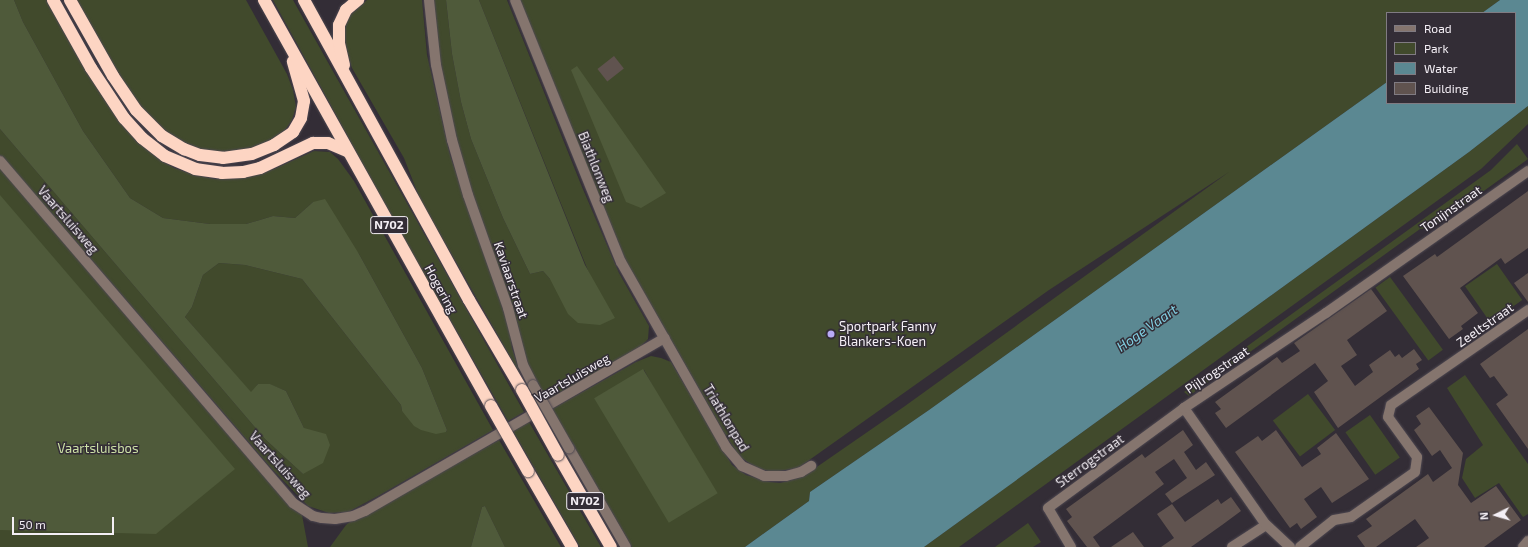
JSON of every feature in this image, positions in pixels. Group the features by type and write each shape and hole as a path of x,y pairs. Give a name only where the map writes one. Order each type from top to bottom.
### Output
{"highway":[{"path":"53,0 91,68 124,118 142,138 165,156 195,169 222,173 243,172 260,168 313,143 328,143 347,151"},
{"path":"70,0 113,76 140,115 162,136 173,144 193,153 208,157 234,158 252,154 274,145 293,132 302,118 304,101 288,43"},
{"name":"N702","path":"264,0 288,43"},
{"name":"N702","path":"304,0 347,78"},
{"path":"347,78 340,43 339,25 346,10 358,0"},
{"name":"Hogering","path":"288,43 347,151 572,547"},
{"name":"Hogering","path":"347,78 469,300 528,387 558,455 611,547"}],"street":[{"name":"Kaviaarstraat","path":"429,0 436,65 452,140 468,195 510,314 528,387 569,448 626,547"},
{"name":"Biathlonweg","path":"514,0 615,248 665,338"},
{"name":"Vaartsluisweg","path":"0,161 293,503 313,516 335,519 353,516 365,510 665,338"},
{"name":"Tonijnstraat","path":"1390,268 1528,171"},
{"name":"Pijlrogstraat","path":"1290,547 1266,525 1184,408 1326,313 1390,268"},
{"name":"Zeeltstraat","path":"1300,547 1334,520 1351,517 1415,472 1416,457 1388,417 1392,405 1528,310"},
{"name":"Triathlonpad","path":"665,338 726,446 742,466 764,476 781,477 795,474 811,466"},
{"name":"Sterrogstraat","path":"1072,547 1048,508 1184,408"},
{"path":"1232,547 1266,525"},
{"path":"1523,547 1528,541"}],"green space":[{"path":"0,0 14,0 23,22 83,131 130,198 163,218 210,224 246,224 273,216 295,218 313,202 325,199 359,254 422,368 447,430 446,432 436,434 421,430 414,426 402,411 401,405 302,279 245,265 219,263 203,275 192,307 185,317 251,392 258,384 270,384 286,391 304,428 326,434 330,445 323,463 303,474 265,439 0,129"},
{"path":"14,0 48,0 140,143 159,159 174,168 215,179 241,178 274,169 314,151 330,152 338,159 354,181 493,430 348,512 329,513 308,506 271,468 41,201 109,296 274,488 289,505 302,515 308,547 0,547 0,129 265,439 303,474 304,428 286,391 269,384 258,384 251,393 185,317 192,307 203,275 219,263 245,265 302,279 401,405 402,411 446,432 447,430 422,368 359,254 313,202 295,218 273,216 246,224 210,224 163,218 130,198 83,131 23,22"},
{"path":"73,0 246,0 287,74 293,90 296,107 292,120 285,130 275,138 255,149 220,155 177,142 154,123 128,91"},
{"path":"273,0 293,0 524,412 508,421 394,221"},
{"path":"367,0 422,0 427,55 450,155 510,329 512,348 520,374 420,199 404,158 352,68 346,50 344,35 346,23 351,14"},
{"path":"433,0 446,0 452,54 461,102 471,139 503,218 530,274 543,271 550,279 591,278 479,0 507,0 582,187 619,273 649,326 648,339 639,348 547,400 527,366 512,306 481,223 457,148 441,78"},
{"path":"446,0 479,0 585,265 615,318 600,325 578,323 568,314 550,279 543,271 530,274 503,218 471,139 461,102 452,54"},
{"name":"Sportpark Fanny Blankers-Koen","path":"519,0 1500,0 1483,12 1386,12 1386,83 929,410 810,492 809,501 745,547 632,547 552,409 636,362 651,356 661,358 671,362 732,465 746,475 770,482 780,483 799,478 905,406 1229,172 1049,290 798,468 772,472 757,468 740,457 726,436 626,261","holes":["644,370 667,412 717,494 600,405"]},
{"path":"577,66 666,193 641,208 626,202 571,70"},
{"path":"1528,106 1528,124 1481,169 959,547 924,547 1469,152"},
{"path":"1517,144 1528,159 1434,227 1420,229 1189,396 1184,392 1491,170"},
{"name":"Vaartsluisbos","path":"0,195 235,469 156,534 0,530"},
{"path":"1497,264 1522,300 1490,322 1465,286"},
{"path":"1390,277 1443,350 1428,360 1375,288"},
{"path":"643,369 718,493 669,523 594,398"},
{"path":"1465,375 1528,464 1528,514 1523,517 1499,483 1475,498 1462,478 1466,459 1483,445 1447,388"},
{"path":"1308,394 1335,430 1300,456 1273,420"},
{"path":"1370,415 1400,458 1375,475 1345,432"},
{"path":"529,422 601,547 580,547 513,431"},
{"path":"499,440 561,547 505,547 485,506 482,507 471,547 330,547 346,525 355,518 370,512"},
{"path":"485,506 505,547 471,547 482,507"},
{"path":"1028,523 1041,542 1033,547 995,547"}],"water":[{"name":"Hoge Vaart","path":"1500,0 1528,0 1528,106 1469,152 982,505 924,547 745,547 809,501 810,492 929,410 1386,83 1386,104 1516,104 1516,12 1483,12"}],"building":[{"path":"614,56 624,69 607,82 597,69"},
{"path":"1528,191 1528,248 1505,264 1501,258 1460,288 1478,313 1461,326 1463,329 1449,339 1403,276 1435,254 1437,257"},
{"path":"1528,273 1528,302 1514,283"},
{"path":"1371,289 1387,311 1347,340 1357,355 1341,366 1355,386 1373,372 1369,365 1390,350 1395,357 1399,354 1402,358 1414,349 1422,360 1416,364 1419,369 1338,428 1314,392 1328,381 1315,363 1226,428 1215,413 1221,409 1215,402 1277,357 1282,363 1300,351 1294,343"},
{"path":"1528,329 1528,449 1496,404 1508,395 1494,376 1490,378 1480,364"},
{"path":"1429,407 1463,453 1458,485 1471,503 1496,486 1521,520 1484,547 1416,547 1429,538 1415,519 1376,547 1365,547 1357,536 1372,526 1366,519 1428,474 1433,482 1452,468 1440,450 1432,456 1414,430 1421,424 1416,416"},
{"path":"1183,430 1193,445 1184,452 1196,470 1206,462 1215,475 1172,503 1165,494 1187,478 1174,459 1155,472 1164,484 1093,537 1100,547 1087,547 1067,521 1072,517 1066,509 1142,454 1145,458"},
{"path":"1276,430 1302,467 1321,454 1317,448 1336,433 1369,479 1332,503 1321,487 1304,499 1317,517 1301,529 1297,523 1290,528 1235,452 1258,436 1262,441"},
{"path":"1231,497 1241,511 1222,525 1191,547 1161,547 1174,538 1157,514 1172,504 1185,522 1218,499 1221,504"},
{"path":"1133,532 1144,547 1111,547"}],"place":[{"name":"Sportpark Fanny Blankers-Koen","path":"831,334"}]}
